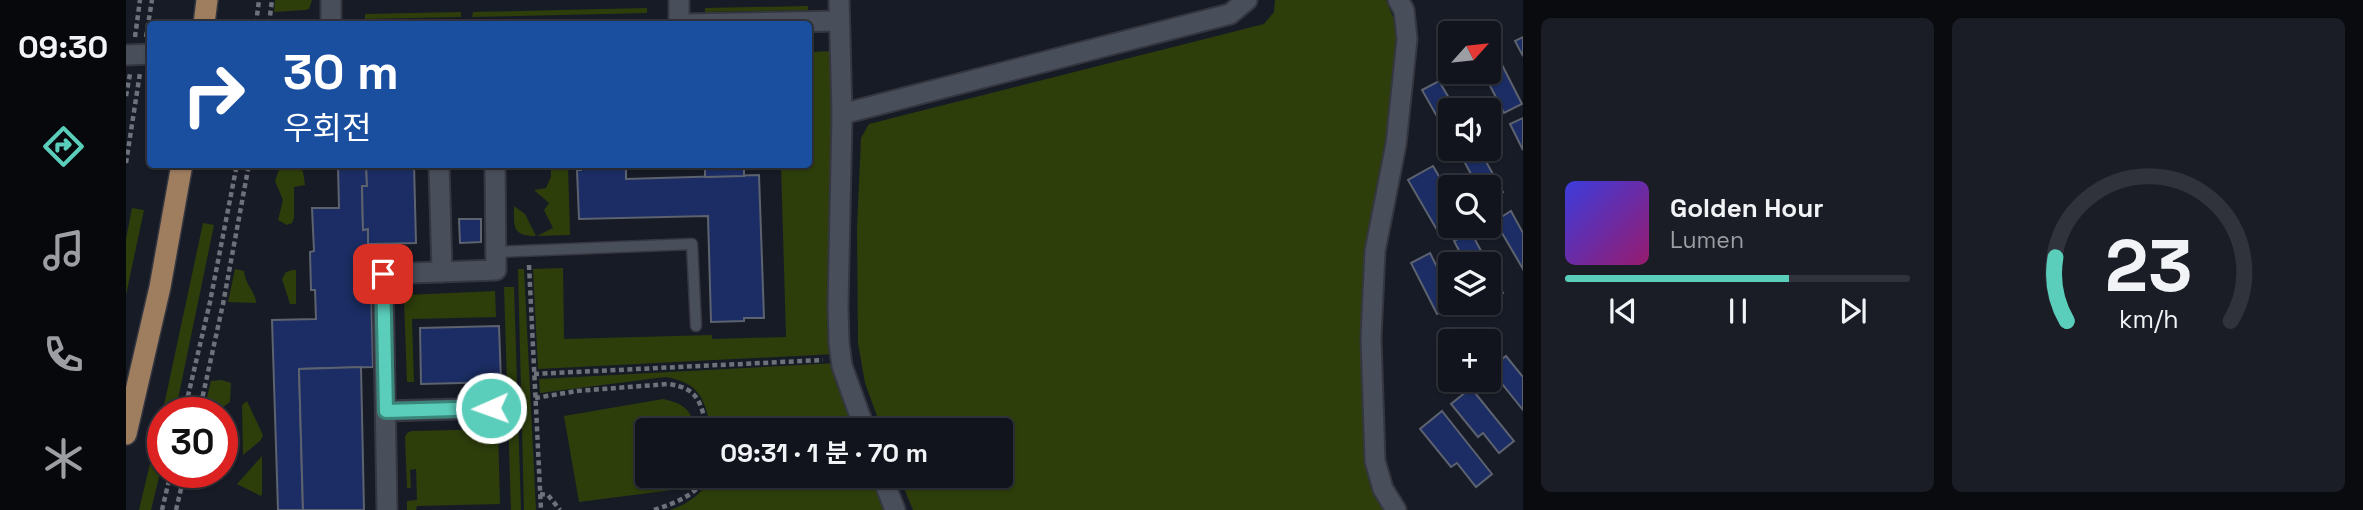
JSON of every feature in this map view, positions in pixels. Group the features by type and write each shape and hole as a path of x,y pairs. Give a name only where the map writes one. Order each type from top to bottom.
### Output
{"main road":[{"path":"204,21 207,0"},
{"path":"126,434 160,287 181,168"}],"street":[{"path":"331,0 331,21"},
{"path":"679,0 679,21"},
{"path":"839,0 842,114 838,306 841,358 860,418"},
{"path":"842,114 1230,14 1247,0"},
{"path":"1396,510 1383,489 1375,461 1371,338 1375,251 1396,144 1407,39 1404,10 1398,0"},
{"path":"812,22 839,21"},
{"path":"439,168 442,272"},
{"path":"387,510 383,274 496,270 495,168"},
{"path":"386,411 491,408"},
{"path":"887,488 895,510"}],"lane":[{"path":"496,252 692,244 696,326"}],"path":[{"path":"147,21 152,0"},
{"path":"256,21 259,0"},
{"path":"269,21 272,0"},
{"path":"126,163 140,54 147,22"},
{"path":"188,397 236,168"},
{"path":"203,397 248,168"},
{"path":"528,250 541,510"},
{"path":"534,374 841,358"},
{"path":"535,398 577,391 668,384 682,386 695,394 704,418"},
{"path":"162,510 167,488"},
{"path":"176,510 181,488"},
{"path":"654,510 679,501 697,488"},
{"path":"540,493 548,495 561,510"}],"green space":[{"path":"275,0 312,0 309,9 274,12"},
{"path":"1275,0 1386,0 1399,38 1388,149 1368,253 1387,510 913,510 904,488 1013,488 1013,418 878,418 865,383 858,343 857,229 861,138 869,124 1264,24 1274,12"},
{"path":"808,6 808,10 705,12 705,8"},
{"path":"647,8 647,13 472,17 473,12"},
{"path":"461,12 461,17 365,19 365,14"},
{"path":"835,51 835,354 538,369 533,269 563,268 564,339 712,335 712,339 786,337 781,168 812,168 812,52"},
{"path":"300,168 305,185 294,187 294,218 292,223 287,225 278,220 283,200 275,181 279,170"},
{"path":"551,168 568,168 570,235 537,236 553,228 544,210 549,203 534,190 546,188 551,177"},
{"path":"514,206 525,214 536,236 518,232 514,220"},
{"path":"132,208 144,210 126,295 126,239"},
{"path":"203,223 214,225 178,397 166,396"},
{"path":"235,269 244,271 256,303 228,302"},
{"path":"518,269 524,269 536,510 524,510"},
{"path":"296,270 296,304 290,304 282,279 286,272"},
{"path":"504,287 514,287 521,510 511,510"},
{"path":"495,291 496,317 412,319 414,382 407,382 404,301 407,295"},
{"path":"836,363 853,418 708,418 699,394 677,379 665,377 540,393 539,379"},
{"path":"211,381 231,383 230,397 207,397"},
{"path":"663,399 686,408 692,418 635,418 635,488 682,488 579,502 564,416"},
{"path":"247,401 263,435 261,440 243,455 242,405"},
{"path":"498,429 500,504 417,506 416,510 407,510 407,501 417,500 416,469 410,470 411,488 407,488 407,433"},
{"path":"262,456 261,496 238,483"},
{"path":"147,476 147,488 156,488 151,510 139,510"},
{"path":"704,488 878,488 886,510 670,510 694,498"}],"building":[{"path":"1523,37 1523,56 1515,41"},
{"path":"1502,65 1522,104 1504,113 1501,98 1496,98 1489,84 1502,84"},
{"path":"1438,82 1449,98 1438,98 1438,118 1422,90"},
{"path":"1523,118 1523,150 1510,124"},
{"path":"1464,161 1486,161 1494,175 1471,175"},
{"path":"1433,166 1438,175 1438,230 1437,230 1408,180"},
{"path":"338,168 366,168 367,186 362,186 363,230 368,229 368,244 392,244 392,249 370,250 373,367 299,369 303,510 278,510 272,320 316,319 315,290 311,290 310,252 314,251 312,208 339,208"},
{"path":"366,168 414,168 416,243 368,244 368,229 363,230 362,186 367,186"},
{"path":"626,168 626,179 759,175 764,318 711,322 708,216 579,219 577,170"},
{"path":"705,168 744,168 744,176 705,177"},
{"path":"1511,211 1523,233 1523,269 1501,231 1501,217"},
{"path":"459,219 481,219 481,242 460,243"},
{"path":"1460,238 1474,238 1482,252 1460,252 1454,241"},
{"path":"1430,253 1438,269 1438,314 1437,314 1411,263"},
{"path":"499,326 501,382 421,384 420,328"},
{"path":"1506,356 1523,377 1523,410 1501,383 1501,360"},
{"path":"361,367 364,510 303,510 299,369"},
{"path":"1466,392 1474,392 1514,441 1499,453 1483,433 1478,437 1451,404"},
{"path":"1442,411 1492,474 1476,487 1457,463 1451,467 1420,429"}],"route":[{"path":"383,274 386,411 491,408"}]}
